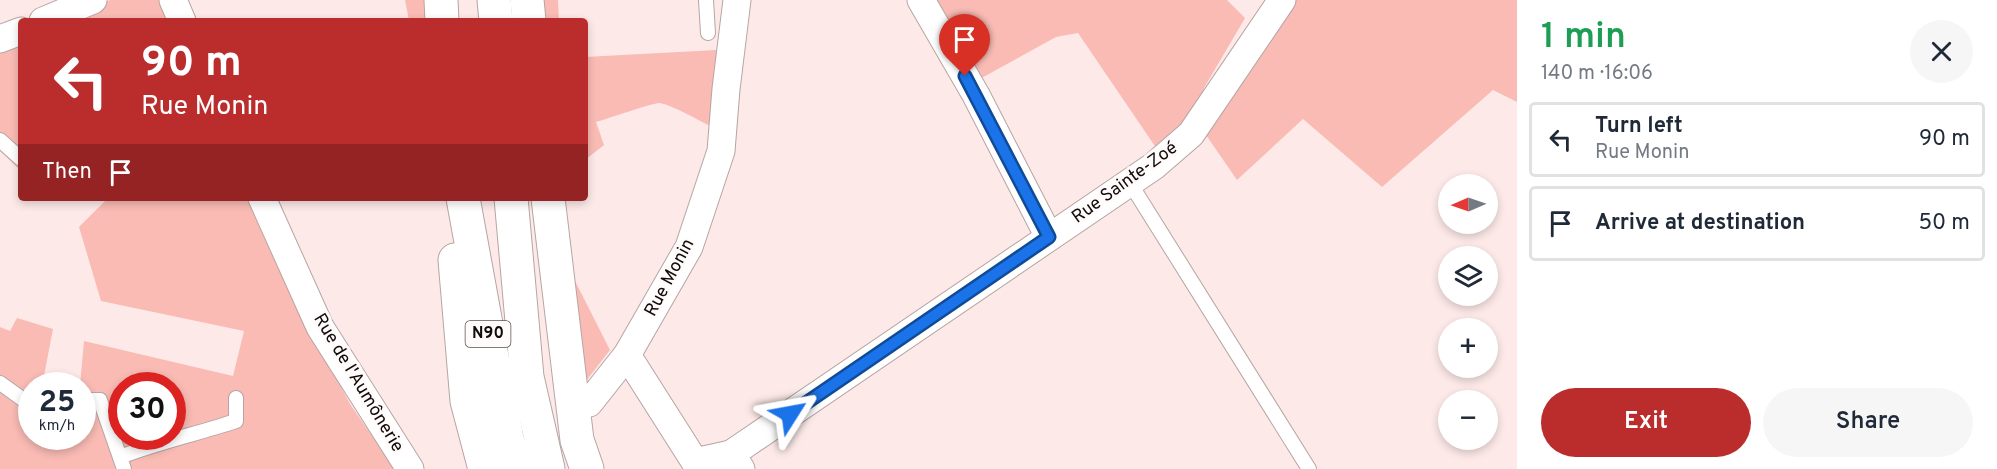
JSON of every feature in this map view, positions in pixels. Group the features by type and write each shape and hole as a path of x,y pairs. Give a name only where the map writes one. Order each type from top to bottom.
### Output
{"highway":[{"path":"441,0 442,18"},
{"path":"494,0 496,18"},
{"path":"527,0 529,18"},
{"path":"455,201 452,230 466,401 485,469"},
{"name":"N90","path":"464,201 507,439 517,469"},
{"name":"N90","path":"511,201 518,297 527,377 548,469"},
{"path":"518,297 532,201"},
{"path":"548,201 578,440 587,469"}],"street":[{"path":"50,18 93,0"},
{"path":"173,0 181,18"},
{"name":"Rue Monin","path":"589,403 627,355 689,248 721,151 737,0"},
{"path":"921,0 976,95 1049,237"},
{"name":"Rue Sainte-Zoé","path":"736,461 1049,237 1154,166 1191,134 1282,0"},
{"path":"0,39 18,31"},
{"name":"Rue de l'Aumônerie","path":"263,201 320,327 410,469"},
{"path":"627,355 695,462 736,461"}],"lane":[{"path":"706,0 708,33"},
{"path":"0,140 18,156"},
{"path":"1130,183 1309,469"},
{"path":"0,383 18,396"},
{"path":"96,400 100,400 122,463 154,444 236,421 236,398"}],"shaded area":[{"path":"110,0 159,0 168,18 66,18"},
{"path":"405,0 429,0 430,18 408,18"},
{"path":"536,0 558,0 559,18 538,18"},
{"path":"923,0 1227,0 1245,18 1204,88 1194,129 1163,158 1078,33 1056,37 976,81"},
{"path":"1283,0 1517,0 1517,102 1493,90 1382,187 1303,119 1237,180 1206,135"},
{"path":"18,38 18,168 0,151 0,46"},
{"path":"716,50 726,89 712,127 666,105 660,103 649,105 596,122 604,145 588,158 588,57"},
{"path":"105,201 249,201 287,284 350,404 395,469 0,469 0,327 10,331 17,318 53,329 45,372 18,372 18,450 96,450 96,372 81,372 84,341 233,376 244,331 101,301 79,227"},
{"path":"573,277 610,350 582,386"}],"route":[{"path":"790,414 1049,237 965,76"}]}
